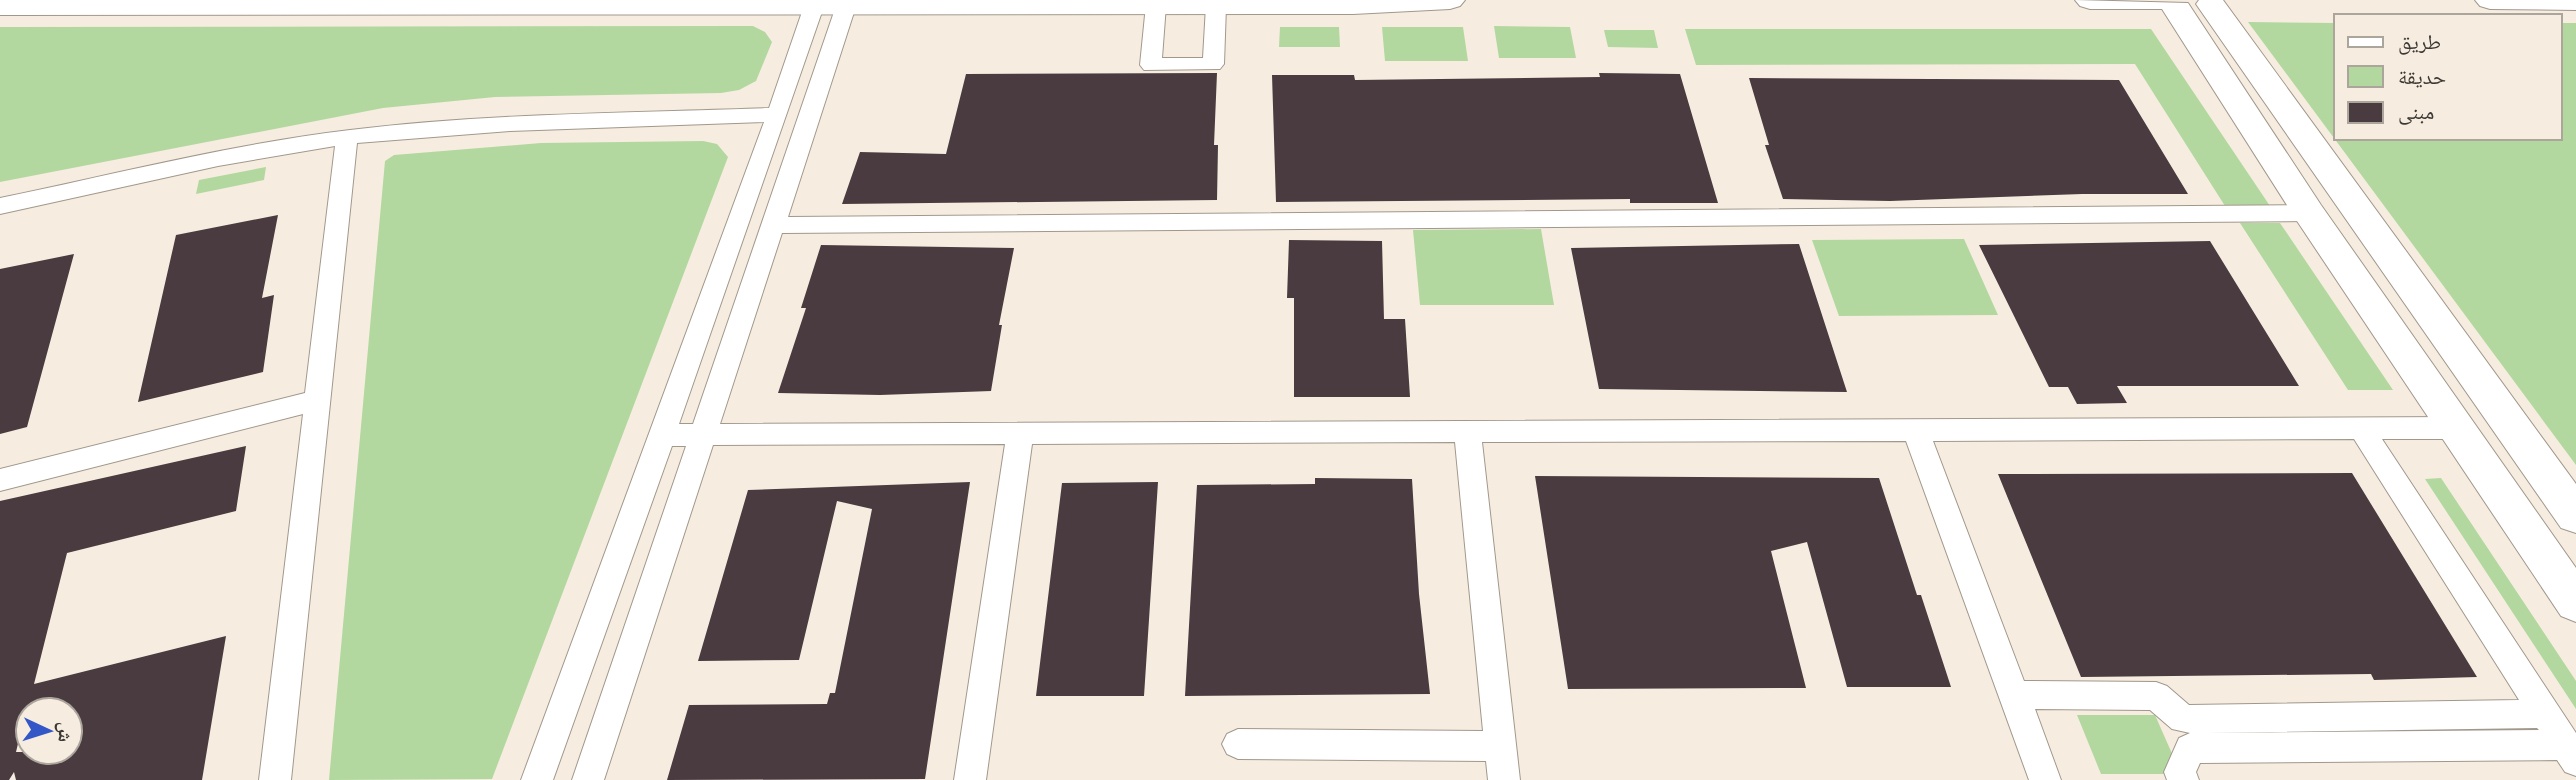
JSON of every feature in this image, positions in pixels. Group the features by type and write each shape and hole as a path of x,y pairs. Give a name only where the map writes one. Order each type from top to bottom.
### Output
{"main road":[{"path":"0,6 1216,6 1353,5 1450,0"},
{"path":"2090,0 2181,3"},
{"path":"2490,0 2576,1"},
{"path":"2181,3 2309,213 2576,603"},
{"path":"2181,3 2576,516"}],"street":[{"path":"1156,5 1151,65 1213,64 1216,6"},
{"path":"537,780 778,115 814,6"},
{"path":"588,780 846,6"},
{"path":"0,206 347,137 434,129 778,115"},
{"path":"275,780 347,137"},
{"path":"774,225 2309,213"},
{"path":"0,480 318,400"},
{"path":"662,435 2457,428"},
{"path":"2361,429 2571,753"},
{"path":"1916,430 2045,780"},
{"path":"1467,432 1504,780"},
{"path":"970,780 1020,434"},
{"path":"2014,695 2156,696 2183,719 2546,714"},
{"path":"1238,744 1500,746"},
{"path":"2183,780 2180,772 2190,748 2571,753"}],"green space":[{"path":"2248,22 2334,23 2334,138"},
{"path":"2562,23 2576,23 2576,465 2335,140 2562,140"},
{"path":"753,26 765,32 772,42 756,81 739,90 721,93 495,97 383,108 0,182 0,27"},
{"path":"1494,26 1570,27 1576,58 1499,58"},
{"path":"1280,27 1339,27 1340,47 1279,47"},
{"path":"1382,27 1463,27 1468,61 1385,61"},
{"path":"1685,29 2151,29 2270,206 2225,206 2135,64 1696,65"},
{"path":"1604,30 1654,30 1658,48 1608,47"},
{"path":"703,141 717,144 728,157 492,779 329,780 385,161 394,155 541,143"},
{"path":"266,167 264,180 196,194 199,180"},
{"path":"2240,223 2280,223 2393,390 2348,390"},
{"path":"1541,229 1554,305 1420,305 1413,230"},
{"path":"1964,239 1998,315 1839,316 1812,240"},
{"path":"2441,478 2576,681 2576,709 2425,479"},
{"path":"2077,715 2155,715 2181,774 2101,774"}],"building":[{"path":"1217,73 1214,145 1218,145 1217,200 842,204 860,152 946,154 966,74"},
{"path":"1599,73 1680,74 1718,203 1630,203 1630,199 1276,202 1272,75 1354,75 1355,80 1600,77"},
{"path":"1749,78 2119,80 2188,194 2082,194 1890,201 1783,199 1765,145 1769,145"},
{"path":"278,215 262,298 274,295 263,372 138,402 176,235"},
{"path":"1289,240 1382,241 1384,319 1405,319 1410,397 1294,397 1294,298 1287,298"},
{"path":"2210,241 2299,386 2117,386 2127,403 2077,404 2068,387 2049,387 1979,245"},
{"path":"1799,244 1847,392 1599,389 1571,248"},
{"path":"821,245 1014,248 999,325 1002,325 991,391 880,395 778,393 806,308 801,308"},
{"path":"74,254 27,427 0,434 0,269"},
{"path":"246,446 236,511 67,553 34,684 226,636 202,780 16,780 14,772 9,780 0,780 0,501"},
{"path":"2352,473 2477,677 2374,680 2371,674 2081,677 1998,474"},
{"path":"1535,476 1879,478 1917,595 1921,595 1951,687 1847,687 1807,542 1771,551 1806,688 1568,689"},
{"path":"1315,478 1412,479 1419,594 1430,694 1185,696 1197,485 1315,484"},
{"path":"970,482 925,779 667,780 689,705 827,704 830,693 835,693 872,509 837,501 799,660 698,661 748,490"},
{"path":"1158,482 1144,696 1036,696 1062,483"}]}
